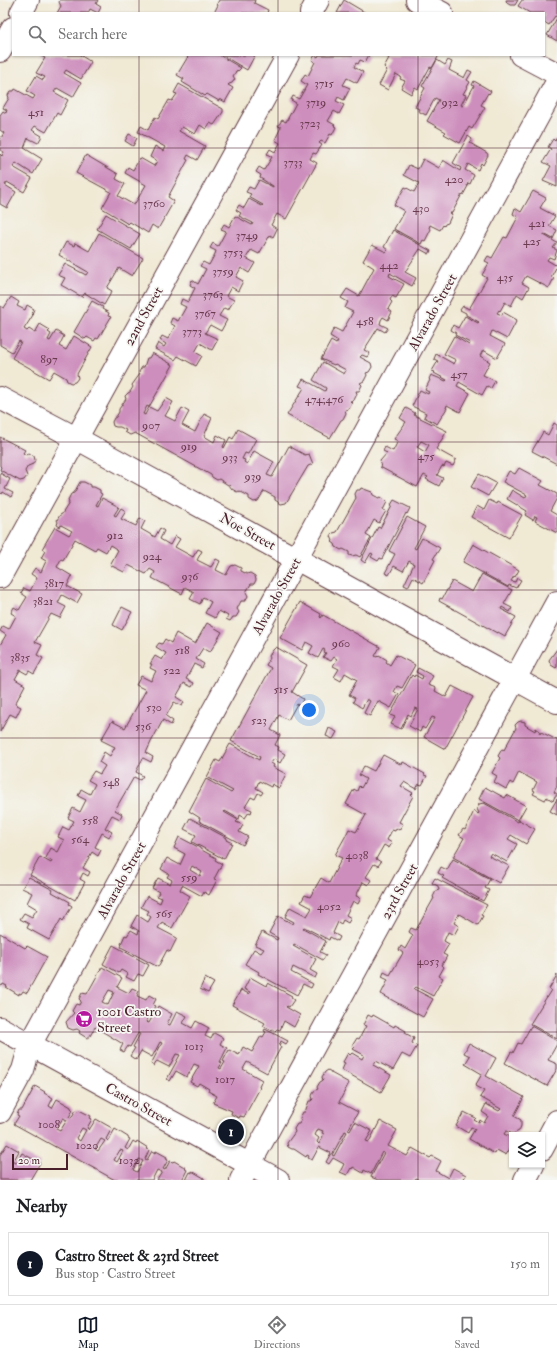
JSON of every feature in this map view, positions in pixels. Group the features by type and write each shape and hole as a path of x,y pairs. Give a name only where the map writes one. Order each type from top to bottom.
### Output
{"street":[{"path":"22,12 28,0"},
{"path":"312,12 318,0"},
{"path":"417,0 440,12"},
{"path":"0,51 12,30"},
{"name":"22nd Street","path":"0,577 287,56"},
{"path":"523,56 557,74"},
{"name":"Alvarado Street","path":"0,1112 23,1070 30,1045 557,82"},
{"name":"Noe Street","path":"0,398 297,558 557,702"},
{"name":"23rd Street","path":"245,1172 557,602"},
{"name":"Castro Street","path":"0,1028 245,1172 278,1180"},
{"path":"545,1143 557,1121"},
{"path":"525,1180 531,1168"}],"building":[{"path":"60,0 98,0 96,4 101,7 98,12 90,9 88,12 58,12 61,6 59,2"},
{"path":"219,0 255,0 254,3 268,10 267,12 214,12 218,5"},
{"path":"344,0 364,12 338,12"},
{"path":"506,0 518,0 515,5 510,5"},
{"path":"522,0 557,0 557,17 555,16 549,25 545,23 545,12 528,12 518,6"},
{"path":"557,18 557,41 547,35"},
{"path":"41,56 82,56 91,62 81,79 66,70 64,73 81,83 73,97 57,88 54,92 68,100 60,115 57,113 46,132 35,126 32,130 42,136 38,143 28,138 24,148 42,159 33,174 16,163 13,167 32,178 24,192 7,182 5,185 16,192 7,208 0,204 0,154 2,156 4,152 0,150 0,140 4,133 0,130 0,115 3,111 6,113 7,110 3,108 9,98 8,95 15,89 33,99 35,96 27,91 36,76 43,80 45,77 36,73 45,58"},
{"path":"188,56 221,56 241,68 238,71 237,70 233,76 235,79 232,83 228,85 233,88 225,102 220,99 219,101 207,94 205,96 182,82 184,79 177,75"},
{"path":"224,56 254,56 247,70"},
{"path":"314,56 368,56 365,62 360,60 354,67 363,72 357,83 347,78 343,85 350,88 344,100 338,97 336,101 344,105 339,114 334,111 328,121 336,127 332,135 330,134 325,143 321,141 319,143 322,145 316,154 313,153 310,159 317,163 286,219 277,214 271,225 277,229 273,237 270,235 259,254 251,250 246,258 255,263 249,273 241,268 236,277 243,281 238,291 231,287 226,296 234,300 228,310 224,308 219,316 227,320 221,331 210,325 205,333 218,339 212,350 200,343 195,352 202,356 196,366 178,356 175,360 155,349 158,343 164,347 166,344 160,340 162,336 168,339 175,326 170,323 172,318 178,321 186,307 180,304 182,299 188,302 195,288 190,285 192,280 198,284 206,269 200,266 203,262 209,265 216,251 210,248 213,243 218,246 226,231 221,229 224,224 229,227 235,216 252,225 253,223 239,216 241,213 236,210 239,205 244,208 249,199 262,206 263,205 249,197 251,194 246,192 249,187 254,189 259,180 273,187 260,178 261,175 256,172 259,167 264,170 272,157 267,154 270,149 275,152 280,143 275,140 281,127 278,126 282,120 286,122 296,103 291,100 293,96 299,99 307,85 301,81 305,74 308,76 315,62 312,60"},
{"path":"386,56 438,56 432,68 430,67 418,89 415,87 411,94 401,88 405,81 400,79 401,77 396,74 388,90 379,85 387,70 384,67 389,58"},
{"path":"437,60 445,65 448,60 452,62 449,70 464,78 468,70 472,72 467,80 470,82 463,94 466,95 461,105 463,106 474,86 472,85 474,81 491,91 489,94 488,93 481,105 485,107 472,129 469,127 460,143 444,134 446,132 427,121 439,100 435,98 426,115 418,111 419,109 415,107 425,88 422,86"},
{"path":"179,84 223,109 223,112 214,125 210,123 206,129 200,125 195,134 182,127 179,131 205,146 197,160 188,155 186,159 188,160 168,197 174,201 158,229 152,225 148,233 130,222 128,224 102,208 111,192 76,173 86,155 118,174 116,179 125,184 118,196 134,205 146,185 125,173 128,167 133,170 140,158 154,166 157,161 150,157 155,146 163,151 165,147 138,132 141,126 148,130 155,117 158,119 169,100 172,101 177,94 174,93"},
{"path":"129,134 137,138 133,146 125,141"},
{"path":"468,136 472,139 470,143 488,155 483,165 481,163 478,170 468,164 465,170 474,175 452,213 449,213 452,214 448,223 444,226 443,225 440,230 430,225 429,228 431,229 425,241 423,240 421,244 394,229 404,211 394,205 405,187 414,192 419,183 404,175 409,165 418,169 423,159 439,168 443,160 460,171 461,168 453,163"},
{"path":"557,137 557,187 543,181 551,166 543,162 551,149 548,147 553,139 555,141"},
{"path":"533,191 546,198 540,208 555,216 549,226 557,230 553,239 544,234 557,243 553,248 557,250 554,259 549,257 547,260 557,266 551,277 554,278 549,288 526,276 522,283 529,287 523,298 517,294 511,306 505,302 500,311 499,310 497,313 502,315 503,312 517,320 507,339 492,331 490,336 505,344 497,358 483,350 480,356 490,362 483,375 495,381 491,388 487,386 482,395 459,382 457,386 470,393 460,412 447,405 447,408 437,424 424,417 426,413 412,406 420,390 428,394 429,392 425,390 431,375 446,381 447,380 432,371 438,361 434,359 436,354 454,364 456,360 444,354 454,336 469,345 470,343 455,335 456,333 451,330 453,325 458,328 465,316 478,323 479,322 460,310 463,306 469,309 487,278 482,275 489,263 485,261 488,256 492,258 504,237 507,238 518,217 513,214 515,208 521,212"},
{"path":"106,214 140,234 131,249 97,229"},
{"path":"393,230 431,251 429,254 420,249 405,272 416,278 412,286 390,273 389,276 404,284 396,298 392,296 390,300 392,302 388,309 392,312 388,320 383,317 381,320 380,324 388,328 385,332 378,328 364,350 370,353 367,357 362,355 360,357 371,363 372,367 369,372 366,373 367,375 364,381 360,383 362,385 359,391 356,391 357,394 354,400 350,401 352,403 349,409 345,410 346,413 343,419 330,438 287,415 304,388 299,386 303,379 325,391 326,388 313,380 323,362 344,374 346,370 321,359 331,341 336,344 338,341 330,336 334,328 342,332 353,312 345,308 348,302 341,298 347,289 359,296 374,268 363,261 372,245 386,252 388,250 384,247"},
{"path":"99,233 143,258 132,276 119,268 107,288 112,291 104,305 85,293 82,297 61,285 65,278 58,275 65,264 86,275 88,272 59,255 66,242 74,246 75,243 89,251"},
{"path":"11,297 19,302 17,306 25,310 27,305 34,309 33,315 24,329 27,331 29,329 35,333 40,324 50,330 48,332 51,334 48,340 50,341 56,331 64,336 59,346 66,350 74,336 92,347 77,374 78,378 75,382 71,383 67,381 66,378 54,371 49,379 12,358 21,342 19,341 12,352 0,345 0,306 4,308"},
{"path":"92,301 103,307 102,309 109,313 108,316 111,317 98,339 96,338 94,341 87,337 85,339 74,332"},
{"path":"152,353 173,365 149,407 157,411 166,398 173,402 165,416 175,421 182,408 189,412 182,425 195,432 204,414 212,418 204,436 214,442 217,435 226,440 223,447 224,448 230,437 233,439 238,429 256,439 248,454 245,453 242,459 245,460 244,462 247,464 254,451 274,462 267,475 272,477 289,446 305,455 309,454 313,464 308,466 286,503 281,504 275,500 275,497 264,491 258,501 254,502 249,499 249,496 239,491 237,492 219,479 217,480 211,475 135,433 130,435 125,432 126,430 113,426 112,422 126,399 125,396 130,392 133,387 132,385 140,374 139,372 142,367 144,367 147,358 149,358","holes":["147,406 149,407 145,415 143,414"]},
{"path":"406,408 415,413 414,415 447,431 436,449 456,460 453,466 446,463 444,467 442,466 437,475 443,478 439,486 426,479 428,477 424,475 417,487 380,467 380,461 387,453 383,451 385,447 393,451 398,441 394,439 406,422 400,418","holes":["421,441 429,445 425,452 417,447"]},
{"path":"554,423 557,425 557,464 532,451 543,432 548,435"},
{"path":"0,437 25,450 23,453 26,455 29,453 34,456 35,460 33,464 28,466 25,471 27,476 24,480 20,481 0,470"},
{"path":"519,468 543,481 540,485 557,494 557,498 550,511 557,515 557,533 535,521 537,517 535,516 533,520 525,515 527,511 507,499 512,490 525,498 527,495 503,482 509,471 515,474"},
{"path":"0,473 10,479 5,489 13,493 11,497 3,492 2,494 0,492"},
{"path":"479,474 496,483 488,496 471,487"},
{"path":"80,482 84,482 90,485 90,487 100,490 100,493 102,494 96,505 98,506 102,498 119,507 114,515 116,516 121,508 126,511 121,519 136,526 140,518 145,521 141,529 155,537 160,528 164,531 160,539 170,545 175,536 180,539 175,547 193,557 198,549 202,551 197,560 211,567 216,559 220,561 216,570 226,575 231,566 235,565 241,568 241,571 255,576 256,580 254,584 251,584 246,592 248,596 245,601 241,601 237,609 239,612 236,617 233,617 230,621 226,619 228,616 219,611 215,618 205,613 211,602 203,597 200,604 190,599 194,592 185,587 182,594 152,578 155,572 150,569 146,574 128,565 124,572 110,565 118,550 110,545 106,552 97,547 95,550 75,539 63,560 61,559 57,567 72,576 67,586 82,594 77,603 62,595 58,603 66,607 60,618 51,614 35,642 42,645 37,655 43,658 34,674 29,671 27,674 20,670 15,679 25,685 15,704 21,707 16,717 10,714 0,732 0,645 6,635 0,631 3,626 9,629 16,616 11,613 14,607 19,610 27,597 21,593 24,588 30,591 37,578 31,574 35,568 41,572 46,561 41,558 45,551 42,549 55,527 69,535 72,531 61,525 60,527 57,525 57,520 69,503 68,500 71,494 74,493"},
{"path":"361,488 372,492 373,495 379,498 381,497 387,502 383,510 386,511 379,523 374,520 366,535 371,538 360,557 356,555 349,555 349,552 336,547 332,542 331,536 333,533 337,532 356,498 355,494 357,490 360,490"},
{"path":"394,500 410,508 382,559 380,558 378,561 371,557 373,554 371,553 365,563 361,560 378,527 380,528"},
{"path":"489,500 497,504 498,502 522,515 509,538 471,517 477,506 484,510"},
{"path":"407,517 425,527 414,548 416,549 422,538 440,548 433,559 435,560 423,583 413,577 408,587 404,585 414,564 409,561 403,571 394,566 389,575 385,573 395,554 389,551"},
{"path":"473,544 519,570 511,581 515,582 517,578 521,580 516,588 509,585 508,587 463,562"},
{"path":"482,574 512,590 504,604 512,608 510,612 502,607 501,609 516,617 505,636 439,601 440,598 442,599 452,581 472,592"},
{"path":"300,602 321,614 321,618 323,615 380,647 375,656 377,657 379,655 387,660 386,662 390,665 396,655 415,665 402,688 397,686 394,692 399,694 391,708 378,701 370,716 364,713 370,701 367,699 362,708 353,702 355,698 349,695 357,680 345,673 341,681 334,677 339,669 333,666 337,659 334,657 331,661 323,657 326,653 323,649 318,658 309,653 313,646 306,642 302,650 280,638"},
{"path":"122,607 132,612 122,630 113,625"},
{"path":"207,623 222,632 210,652 203,648 196,659 204,664 202,668 194,664 186,679 194,683 192,687 184,683 176,697 184,702 182,706 174,702 166,716 173,721 171,725 163,720 146,753 153,757 151,762 143,758 136,772 143,776 140,780 134,777 115,810 122,814 120,819 112,815 105,828 112,832 109,837 102,833 95,847 101,850 98,856 92,852 83,868 90,872 88,876 83,873 80,879 85,882 75,900 30,875 40,857 51,863 52,861 46,858 51,848 58,852 64,840 58,837 63,827 69,830 74,821 68,818 73,808 80,812 86,800 78,796 81,789 90,794 95,784 88,780 94,771 100,774 105,766 99,762 104,752 110,756 115,747 101,740 112,721 125,728 146,690 136,685 141,676 151,681 156,671 150,668 152,664 150,664 155,656 162,660 166,653 156,647 159,643 162,644 165,639 171,643 176,633 195,644"},
{"path":"276,647 307,665 292,692 303,699 300,706 297,704 288,720 279,715 271,730 280,735 275,745 279,747 278,750 285,754 280,763 274,759 271,763 274,765 273,767 286,774 279,788 272,784 271,787 259,781 256,788 263,792 261,795 258,793 255,799 251,797 245,807 252,810 251,813 249,812 245,818 240,815 239,819 225,811 224,812 238,820 236,822 243,825 239,832 248,837 243,845 199,821 200,818 189,811 206,779 231,793 233,791 207,777 216,760 220,762 230,744 259,760 260,757 231,741 271,668 266,665 270,658 269,656"},
{"path":"557,649 556,668 551,665 549,660"},
{"path":"418,668 433,676 428,685 436,688 435,691 446,697 452,686 473,697 445,749 424,737 435,718 432,717 425,729 422,727 420,732 409,726 418,709 415,708 411,716 408,714 401,729 391,724 395,717 390,715 412,675 422,679 423,676 416,672"},
{"path":"521,721 525,722 525,725 535,731 536,728 540,731 540,734 541,732 557,740 557,786 554,792 557,796 555,796 553,801 547,797 545,800 533,794 535,791 533,790 537,782 519,772 513,784 510,782 506,789 494,782 497,776 492,773 500,758 498,756 502,749 504,750 516,728 515,725"},
{"path":"329,728 337,732 333,739 326,736"},
{"path":"383,755 402,765 403,762 427,776 422,785 419,784 416,789 404,782 401,786 413,793 411,795 413,796 399,822 403,824 399,830 396,828 395,831 392,830 387,840 392,843 389,848 384,845 376,859 381,862 378,866 374,864 366,877 371,880 368,885 363,882 356,896 361,898 358,904 353,901 346,915 351,918 348,923 343,920 341,924 338,922 333,933 340,937 338,941 330,937 329,940 304,927 303,928 326,941 320,952 326,955 323,960 294,944 293,946 316,959 310,970 317,974 315,978 293,967 291,972 313,984 311,988 303,984 297,995 258,974 259,972 245,964 254,949 261,953 264,949 255,945 262,932 277,940 278,938 269,933 278,916 293,924 294,922 285,917 290,907 307,916 312,908 301,902 305,895 310,897 321,878 329,883 342,858 335,855 349,829 356,832 366,815 346,804 354,789 357,791 359,786 361,788 366,779 359,775 364,766 374,771"},
{"path":"485,787 505,798 507,795 526,806 518,820 479,799"},
{"path":"557,799 557,815 550,811"},
{"path":"484,803 518,822 519,820 535,829 526,844 511,835 508,839 517,844 507,862 491,853 489,856 509,866 499,883 453,857 464,838 459,835 463,829 465,830 474,811 478,814 479,813 477,809 479,804"},
{"path":"190,818 227,838 226,840 232,843 224,859 192,842 196,835 184,829"},
{"path":"179,837 216,858 215,860 222,864 214,879 217,880 209,895 204,892 202,896 182,885 180,890 190,896 172,928 162,922 158,928 177,938 170,952 167,950 158,967 121,947 121,944 125,935 127,936 131,930 138,934 139,931 131,926 137,915 148,922 151,917 147,914 149,911 141,907 147,896 160,903 162,898 157,896 159,892 152,888 158,878 170,884 172,880 167,877 169,874 161,869 167,858 180,865 185,854 174,848","holes":["192,866 202,872 200,876 190,870"]},
{"path":"453,859 490,879 485,888 489,890 483,901 442,878 444,876 438,873 441,867 447,870"},
{"path":"29,877 53,890 52,892 70,902 69,904 72,906 63,921 61,919 49,940 27,928 29,924 20,919 24,913 32,917 37,909 27,903 32,893 22,888"},
{"path":"435,878 487,905 481,915 483,916 478,925 459,914 454,923 459,926 454,935 448,932 444,941 449,944 443,954 447,956 442,965 444,967 439,976 443,978 433,996 416,987 414,989 433,999 423,1017 381,994 388,980 382,977 384,972 390,975 403,953 399,950 401,946 405,949 413,935 409,932 411,928 416,930 434,898 433,897 436,891 439,890 438,886 432,883"},
{"path":"0,933 25,948 27,946 47,957 27,993 23,991 21,994 19,993 19,995 6,987 7,986 3,984 2,986 0,985"},
{"path":"113,945 149,965 143,976 138,974 134,981 126,977 128,974 121,970 119,973 103,964"},
{"path":"102,967 122,978 117,987 129,993 132,988 139,991 137,996 146,1000 149,995 156,999 153,1005 155,1006 146,1022 149,1023 158,1006 172,1014 167,1024 170,1025 177,1011 187,1016 183,1023 192,1028 196,1021 209,1028 205,1036 211,1039 214,1033 223,1038 220,1044 227,1048 220,1062 222,1063 219,1068 221,1069 225,1062 223,1061 229,1050 239,1055 243,1047 252,1052 261,1036 263,1037 266,1032 264,1031 265,1029 288,1041 286,1044 281,1041 279,1046 281,1047 267,1073 247,1062 243,1069 262,1080 259,1087 260,1088 244,1117 240,1116 239,1118 231,1114 232,1111 213,1103 217,1096 208,1091 209,1089 199,1083 197,1086 190,1082 199,1066 194,1064 187,1077 176,1071 170,1081 167,1079 180,1055 176,1054 169,1067 157,1061 154,1066 151,1064 162,1043 160,1042 152,1057 141,1051 136,1060 130,1056 135,1048 133,1047 140,1034 138,1033 130,1047 128,1046 124,1052 120,1050 123,1044 95,1027 90,1036 87,1038 79,1033 80,1031 77,1029 73,1030 68,1028 66,1022 74,1013 72,1011 76,1004 79,1005 81,1001 79,999 82,993 87,994","holes":["109,990 114,992 108,1005 102,1002"]},
{"path":"557,975 557,1039 530,1024 551,990 549,989"},
{"path":"250,977 266,986 268,983 292,996 291,998 294,1000 289,1007 286,1007 300,1015 294,1027 284,1021 280,1030 271,1030 263,1026 265,1023 232,1005 241,990 249,994 250,992 244,989"},
{"path":"205,978 214,983 208,993 200,989"},
{"path":"368,1015 372,1017 373,1015 394,1027 395,1025 406,1031 405,1033 414,1038 412,1043 417,1046 410,1058 402,1054 393,1070 376,1061 373,1065 391,1075 381,1092 342,1070 345,1063 343,1062 348,1053 350,1055 352,1053 362,1059 364,1055 353,1049 355,1047 352,1046 357,1038 359,1039 366,1026 363,1025"},
{"path":"531,1026 557,1041 557,1044 548,1060 557,1064 557,1069 547,1086 505,1063 511,1052 513,1053 518,1043 521,1044"},
{"path":"469,1043 496,1058 486,1076 524,1097 514,1116 521,1120 519,1131 509,1132 506,1131 504,1134 509,1136 509,1150 506,1155 497,1150 495,1154 469,1139 475,1129 471,1127 468,1133 456,1126 464,1112 476,1118 474,1120 479,1123 480,1120 484,1123 488,1116 482,1112 486,1104 499,1111 501,1109 480,1097 484,1091 475,1086 482,1074 465,1064 470,1056 464,1053"},
{"path":"328,1070 349,1083 339,1102 358,1112 348,1130 350,1131 355,1122 372,1131 366,1141 369,1142 380,1121 397,1130 388,1146 407,1156 412,1148 430,1158 432,1156 441,1161 436,1171 448,1178 453,1168 466,1175 463,1180 419,1180 416,1178 415,1180 378,1180 371,1177 384,1153 382,1152 371,1174 364,1170 363,1173 353,1167 347,1175 340,1172 344,1164 333,1158 329,1164 326,1162 331,1153 319,1147 312,1160 308,1158 309,1156 307,1155 306,1157 288,1147 287,1143 295,1132 294,1129 297,1124 299,1124 301,1120 300,1118 303,1112 305,1112 309,1101 313,1099 312,1096 314,1091 318,1089 317,1087 323,1080 322,1077","holes":["318,1129 323,1131 322,1133 324,1134 319,1144 317,1142 319,1138 315,1135","345,1131 347,1132 334,1156 332,1155"]},
{"path":"35,1086 53,1098 49,1106 52,1108 57,1099 71,1107 73,1110 69,1117 71,1118 76,1110 91,1116 90,1118 92,1119 87,1128 89,1130 96,1119 112,1128 106,1139 108,1141 115,1129 130,1139 125,1148 128,1150 133,1141 136,1143 137,1141 149,1150 145,1159 147,1160 152,1151 155,1153 156,1151 167,1157 166,1159 168,1160 163,1169 165,1170 170,1161 174,1161 187,1170 182,1180 157,1180 162,1172 157,1170 152,1180 115,1180 14,1124 19,1116 17,1115 19,1110 22,1110","holes":["63,1118 67,1120 60,1131 56,1129","82,1128 86,1130 80,1141 76,1138","101,1139 105,1141 98,1151 95,1149","120,1150 123,1151 117,1162 114,1160","139,1159 143,1161 137,1172 133,1170"]},
{"path":"7,1144 19,1151 13,1162 16,1163 22,1153 40,1163 30,1180 0,1180 0,1155"},
{"path":"192,1171 204,1178 204,1180 186,1180"}],"place":[{"name":"1001 Castro Street","path":"84,1019"},
{"name":"Castro Street & 23rd Street","path":"231,1132"}]}
